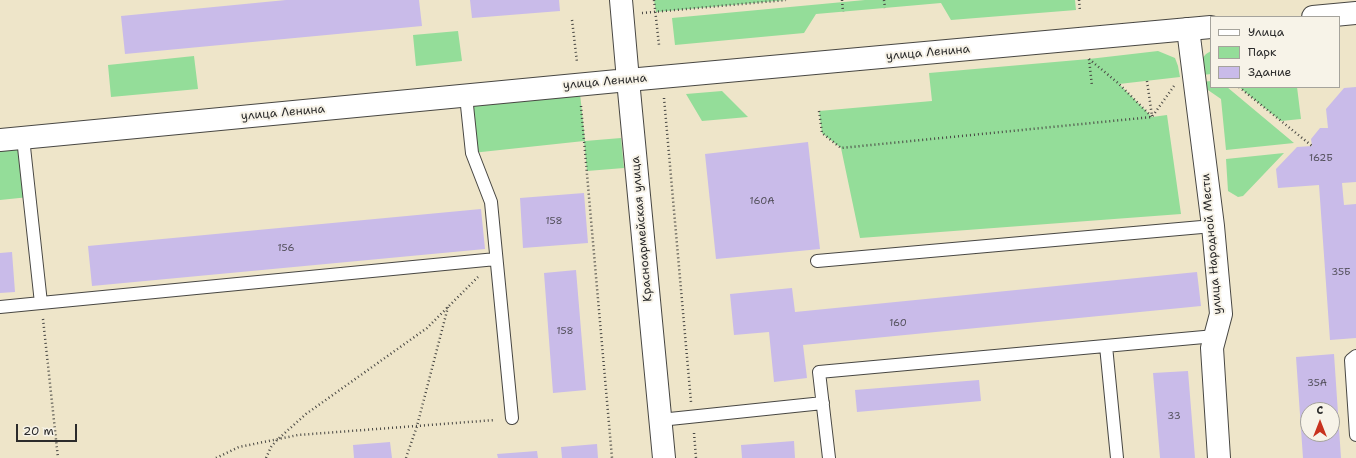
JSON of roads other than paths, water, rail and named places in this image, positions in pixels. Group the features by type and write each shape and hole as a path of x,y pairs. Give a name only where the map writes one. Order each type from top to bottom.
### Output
{"street":[{"name":"Красноармейская улица","path":"621,0 664,458"},
{"path":"1324,16 1356,13"},
{"name":"улица Ленина","path":"0,140 628,80 1210,27"},
{"name":"улица Народной Мести","path":"1188,29 1213,226 1221,314 1212,348 1219,458"}],"lane":[{"path":"466,96 472,153 491,202 512,418"},
{"path":"23,138 41,303"},
{"path":"817,261 1213,226"},
{"path":"0,307 496,259"},
{"path":"829,458 819,372 1215,336"},
{"path":"1106,346 1117,458"},
{"path":"1356,356 1351,360 1356,435"},
{"path":"660,420 823,403"}]}
